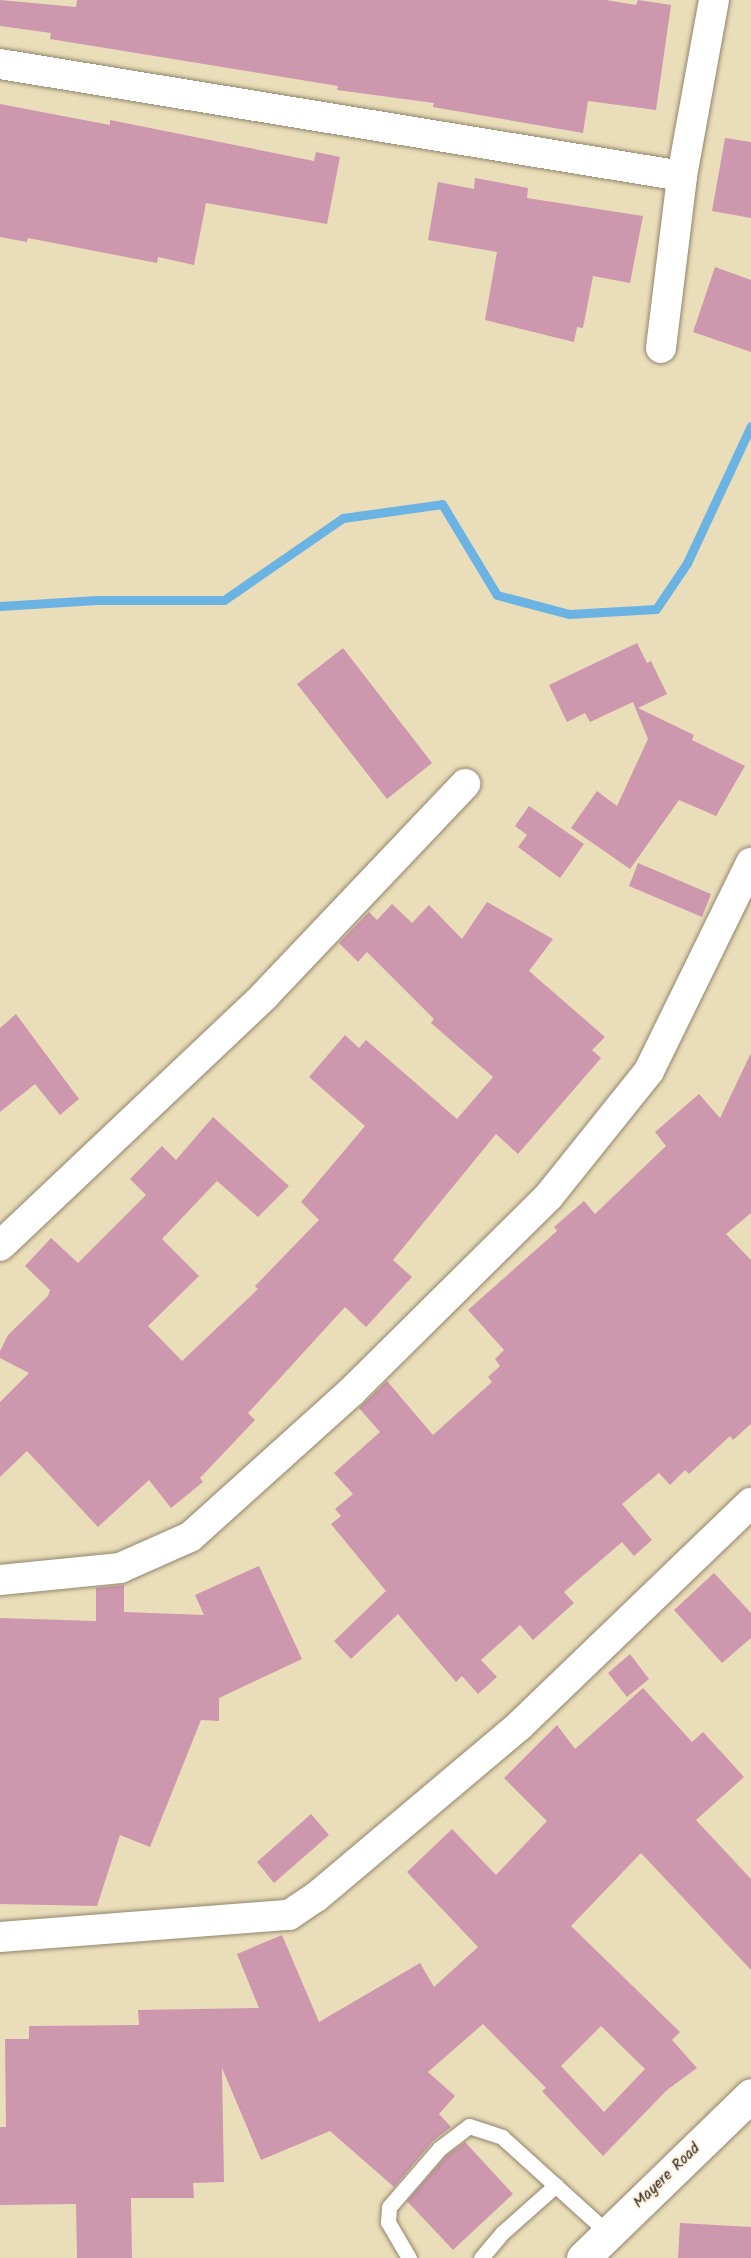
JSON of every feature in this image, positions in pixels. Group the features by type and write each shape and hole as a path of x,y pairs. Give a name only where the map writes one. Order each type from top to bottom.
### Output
{"street":[{"path":"660,348 682,176 714,0"},
{"path":"0,64 682,176"},
{"path":"0,1246 265,995 465,784"},
{"path":"0,1580 120,1568 190,1537 352,1391 549,1196 649,1071 750,873"},
{"path":"0,1937 289,1916 316,1897 519,1726 751,1503"},
{"name":"Mayere Road","path":"583,2258 751,2095"}],"lane":[{"path":"409,2258 388,2222 389,2207 440,2148 469,2126 502,2137 608,2234"},
{"path":"481,2258 502,2233 556,2185"}],"building":[{"path":"0,0 76,7 77,0 606,0 636,5 638,0 671,5 656,110 588,101 583,133 433,107 434,103 337,90 338,86 50,39 51,33 0,26"},
{"path":"0,104 110,125 110,120 314,161 316,152 340,157 327,224 206,203 194,265 158,257 157,263 28,238 27,242 0,237"},
{"path":"725,138 751,142 751,218 712,211"},
{"path":"475,178 528,188 527,198 643,216 630,283 593,276 583,328 577,327 574,342 485,320 497,252 428,240 438,182 474,189"},
{"path":"715,267 751,280 751,352 693,332"},
{"path":"637,643 647,663 651,661 667,694 638,708 694,735 692,740 745,766 716,816 679,800 630,869 571,828 597,791 617,806 648,739 633,702 590,722 585,713 567,722 549,685"},
{"path":"343,648 432,763 387,799 297,684"},
{"path":"529,806 584,844 560,878 518,847 527,835 515,826"},
{"path":"638,863 711,894 702,917 629,886"},
{"path":"487,902 553,939 529,971 605,1037 592,1050 601,1058 518,1154 496,1134 393,1260 412,1277 366,1327 345,1307 248,1413 255,1420 200,1478 203,1482 171,1508 149,1480 98,1527 27,1451 0,1477 0,1402 29,1373 0,1358 0,1351 8,1335 48,1296 50,1290 25,1266 51,1238 78,1263 146,1195 130,1179 162,1146 176,1160 213,1117 289,1186 258,1217 217,1181 162,1239 199,1276 148,1326 182,1361 258,1289 255,1286 319,1220 301,1202 365,1126 309,1077 345,1035 359,1048 366,1040 457,1119 493,1077 431,1023 434,1019 367,952 358,962 339,943 369,912 377,920 392,904 412,923 429,905 462,939"},
{"path":"16,1014 79,1099 60,1115 35,1084 0,1112 0,1028"},
{"path":"751,1053 751,1213 726,1234 751,1260 751,1424 733,1440 730,1436 689,1474 685,1470 670,1485 659,1473 622,1504 652,1540 634,1556 622,1542 564,1592 574,1603 533,1640 520,1625 481,1660 497,1677 478,1694 462,1676 456,1682 398,1614 351,1659 334,1641 386,1591 331,1524 341,1516 335,1509 353,1494 334,1473 380,1432 359,1408 387,1381 433,1435 492,1382 488,1377 500,1366 495,1359 504,1350 468,1310 557,1231 554,1227 584,1201 595,1214 666,1146 655,1132 699,1094 720,1118"},
{"path":"259,1566 302,1659 219,1698 219,1721 201,1720 150,1847 120,1835 97,1906 0,1904 0,1618 96,1621 96,1588 124,1585 124,1612 204,1615 195,1595"},
{"path":"714,1573 751,1613 751,1638 722,1663 674,1610"},
{"path":"630,1654 649,1679 627,1697 608,1673"},
{"path":"643,1688 692,1742 703,1732 744,1777 696,1820 751,1879 751,1970 641,1853 571,1926 680,2032 672,2040 697,2068 667,2090 603,2156 542,2091 546,2088 483,2024 428,2072 455,2096 439,2114 451,2127 433,2141 394,2187 330,2131 261,2160 222,2068 224,2182 193,2183 194,2198 131,2198 132,2258 77,2258 76,2204 0,2205 0,2127 6,2127 5,2039 29,2039 29,2026 139,2025 138,2010 259,2008 237,1954 282,1935 319,2022 420,1963 434,1987 478,1947 407,1872 452,1829 496,1875 547,1821 504,1778 557,1725 575,1749","holes":["601,2026 645,2069 604,2112 561,2066"]},
{"path":"311,1814 329,1835 274,1883 257,1862"},
{"path":"465,2142 513,2194 453,2250 407,2201 447,2155"},
{"path":"680,2223 751,2227 751,2258 678,2258"}],"waterway":[{"path":"0,606 97,600 224,600 343,518 442,504 497,595 569,614 656,609 687,563 751,426"}]}
